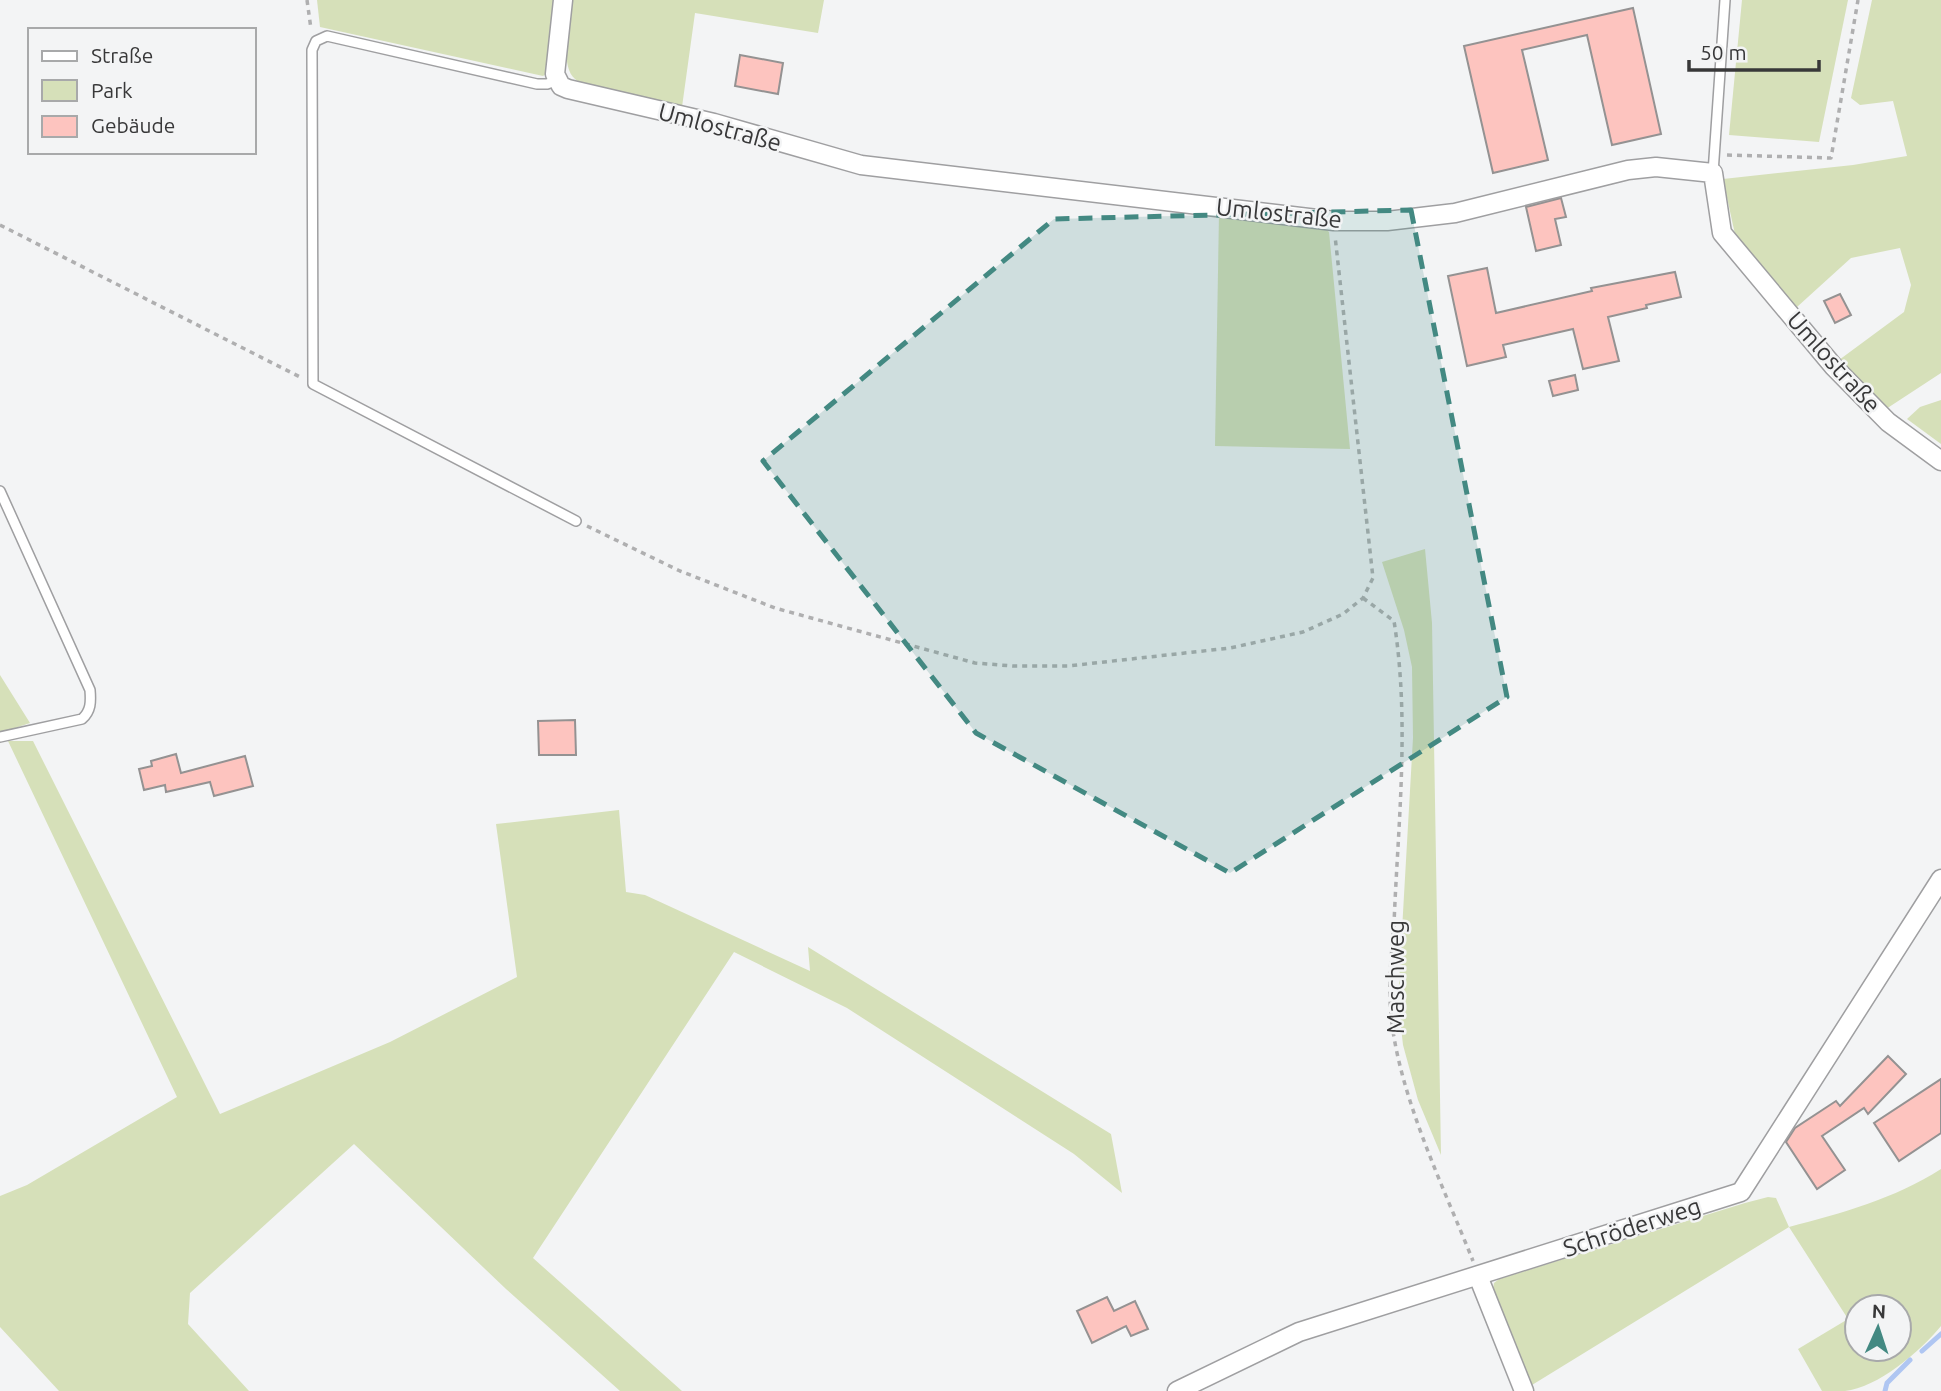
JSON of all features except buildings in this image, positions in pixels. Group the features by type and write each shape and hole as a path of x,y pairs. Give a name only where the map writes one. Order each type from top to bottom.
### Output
{"street":[{"path":"558,80 555,74 563,0"},
{"name":"Umlostraße","path":"558,80 561,86 568,89 714,123 861,165 1334,221 1387,221 1455,213 1628,170 1656,167 1713,173 1722,233 1833,367 1888,422 1941,461"},
{"name":"Schröderweg","path":"1177,1391 1299,1332 1741,1192 1941,879"},
{"path":"1478,1276 1524,1391"}],"lane":[{"path":"1713,173 1725,0"},
{"path":"558,80 537,84 327,36 316,41 312,50 313,384 576,521"},
{"path":"0,491 90,690 91,702 88,713 82,719 0,737"}],"path":[{"path":"307,0 310,24 316,41"},
{"path":"1714,154 1831,158 1858,0"},
{"path":"576,521 720,588 775,608 975,663 1068,666 1230,648 1303,632 1343,614 1363,598 1373,578 1334,221"},
{"path":"0,225 313,384"},
{"name":"Maschweg","path":"1363,598 1394,621 1402,667 1403,734 1390,999 1395,1046 1411,1103 1478,1276"}],"highlighted area":[{"path":"1411,210 1507,697 1230,873 976,733 763,461 1054,219"}],"green space":[{"path":"317,0 556,0 549,72 543,76 320,27"},
{"path":"571,0 824,0 818,33 695,13 682,107 585,84 575,79 570,73 566,53"},
{"path":"1742,0 1848,0 1819,142 1729,135"},
{"path":"1872,0 1941,0 1941,373 1886,409 1839,360 1904,312 1911,285 1900,248 1851,258 1797,307 1736,239 1723,179 1853,165 1907,156 1893,101 1860,105 1851,98"},
{"path":"1219,214 1322,225 1329,232 1350,449 1215,446"},
{"path":"1941,400 1941,444 1907,419 1920,407"},
{"path":"1425,549 1432,623 1441,1155 1418,1100 1403,1045 1398,1000 1413,738 1412,667 1404,630 1382,562"},
{"path":"0,675 30,723 0,733"},
{"path":"8,741 33,741 220,1114 390,1042 517,977 496,824 619,810 626,892 645,895 810,971 808,947 1111,1134 1122,1193 1074,1154 847,1008 734,952 533,1258 682,1391 620,1391 506,1289 354,1144 190,1293 188,1324 249,1391 59,1391 0,1327 0,1196 27,1185 177,1097"},
{"path":"1941,1169 1941,1326 1913,1354 1913,1293 1843,1293 1843,1311 1789,1227 1886,1197"},
{"path":"1768,1197 1776,1198 1789,1227 1532,1385 1493,1289 1494,1283 1499,1279 1745,1203"},
{"path":"1843,1322 1843,1363 1903,1363 1884,1376 1857,1388 1822,1391 1798,1349"}],"waterway":[{"path":"1922,1351 1941,1334"},
{"path":"1885,1391 1887,1383 1907,1363"}]}
